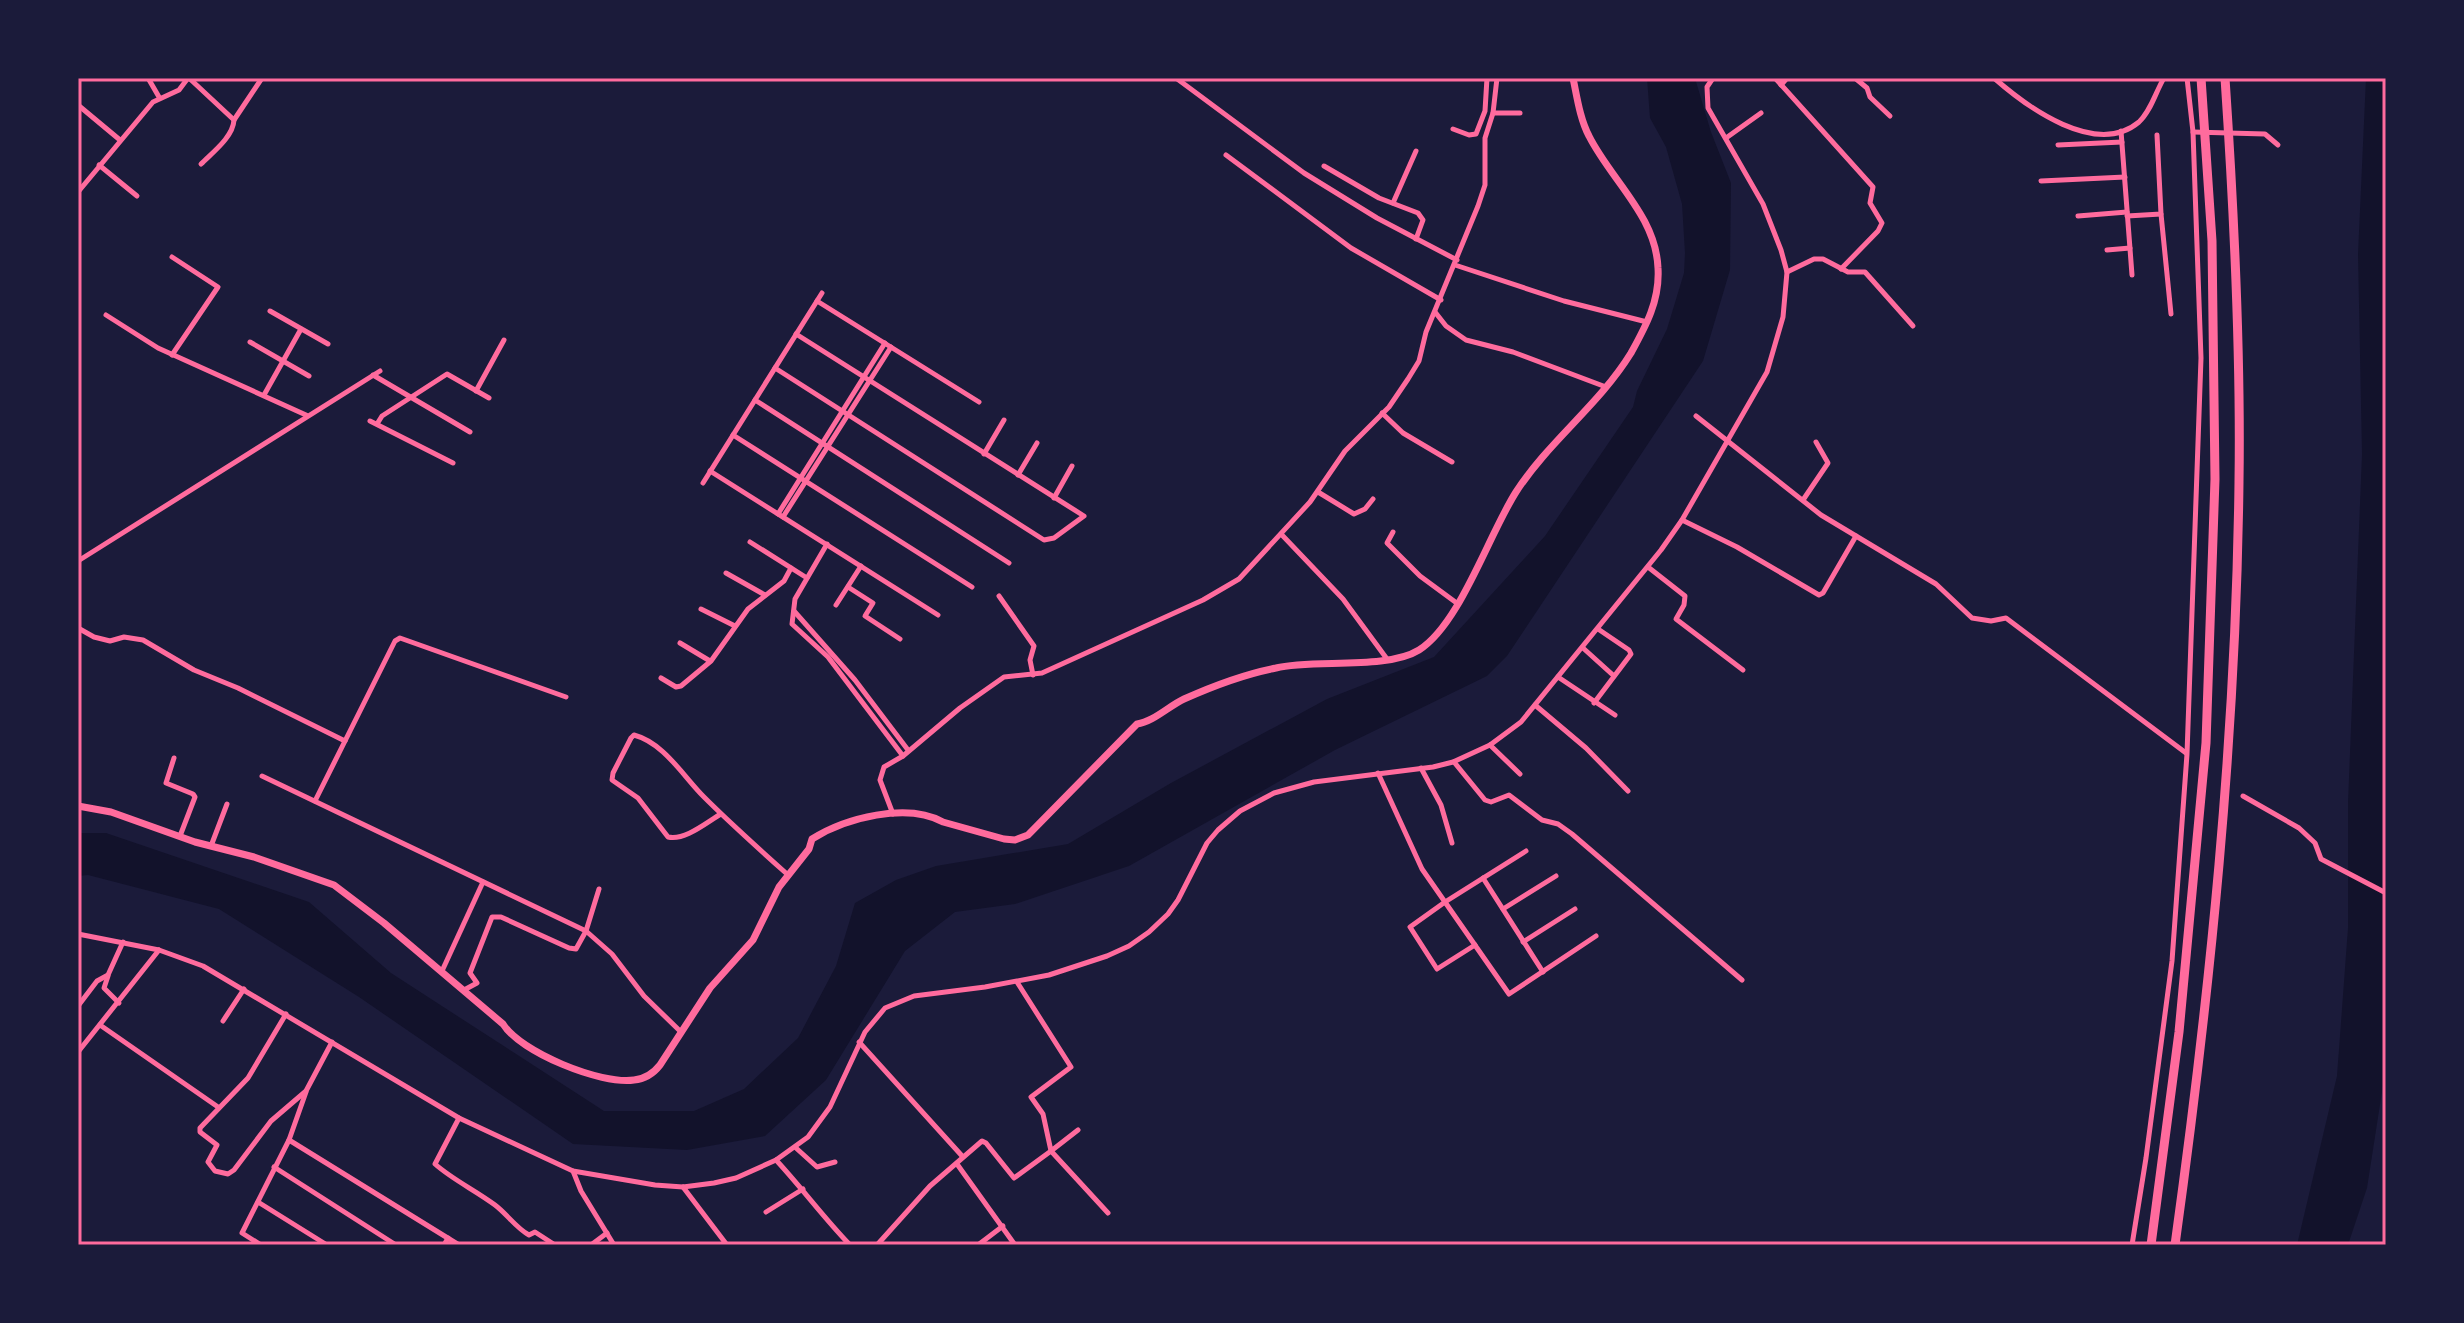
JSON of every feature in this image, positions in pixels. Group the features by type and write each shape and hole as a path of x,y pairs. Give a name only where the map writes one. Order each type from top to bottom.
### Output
{"highway":[{"path":"2151,1245 2179,1032 2206,743 2215,479 2212,241 2201,78"},
{"path":"2175,1245 2203,1036 2229,747 2239,482 2236,240 2225,78"}],"main road":[{"path":"78,806 111,812 334,885 442,971 528,1048 574,1068 616,1080 636,1080 653,1073 710,988 753,940 787,874 809,849 812,839 836,825 893,814 932,816 943,822 1015,840 1028,835 1137,724 1145,723 1183,700 1280,667 1398,658 1420,649 1438,633 1458,604 1515,494 1606,387 1630,354 1655,304 1658,279 1654,242 1636,208 1588,135 1573,78"}],"street":[{"path":"148,78 159,97"},
{"path":"78,192 159,97 179,90 188,78 234,120"},
{"path":"201,164 234,128 234,120 262,78"},
{"path":"1176,78 1304,173 1456,263 1564,301 1647,322"},
{"path":"1476,134 1485,111 1487,78"},
{"path":"893,814 883,790 881,774 884,767 1004,677 1033,675 1203,600 1239,579 1282,535 1318,492 1345,451 1393,401 1419,361 1426,332 1485,185 1485,138 1493,113 1497,78"},
{"path":"78,934 159,950 203,966 459,1118 573,1171 637,1183 683,1187 736,1178 776,1160 796,1148 823,1118 859,1041 879,1014 906,998 1017,982 1083,965 1116,952 1143,937 1168,914 1211,836 1240,811 1260,799 1301,785 1453,762 1490,745 1521,722 1648,567 1682,520 1767,372 1783,317 1787,272 1763,204 1706,103 1707,87 1713,78"},
{"path":"1775,78 1873,187 1870,203 1882,223 1841,269"},
{"path":"1781,85 1787,78"},
{"path":"1855,78 1890,116"},
{"path":"1998,79 2077,132 2099,135 2121,131 2140,121 2164,78"},
{"path":"2132,1245 2172,961 2187,754 2201,358 2193,132 2187,78"},
{"path":"78,105 120,140"},
{"path":"1493,113 1520,113"},
{"path":"1726,138 1761,113"},
{"path":"1453,129 1485,138"},
{"path":"2121,131 2132,275"},
{"path":"2193,132 2265,134 2278,145"},
{"path":"2157,135 2171,314"},
{"path":"2058,145 2122,142"},
{"path":"1393,203 1416,151"},
{"path":"1226,155 1351,248 1441,300"},
{"path":"99,165 137,196"},
{"path":"1324,166 1379,198 1422,217 1416,239"},
{"path":"2041,181 2125,177"},
{"path":"2078,216 2161,214"},
{"path":"2107,250 2130,248"},
{"path":"172,257 218,287 172,355"},
{"path":"1787,272 1814,259 1823,259 1841,269 1865,272 1913,326"},
{"path":"703,483 822,293"},
{"path":"817,301 979,402"},
{"path":"270,311 328,344"},
{"path":"1435,312 1446,326 1466,340 1513,352 1606,387"},
{"path":"106,315 158,348 306,415"},
{"path":"264,395 301,329"},
{"path":"775,368 1044,540 1054,538 1084,516 796,334"},
{"path":"476,391 504,340"},
{"path":"250,342 309,376"},
{"path":"866,380 885,343"},
{"path":"781,515 866,380 891,347"},
{"path":"78,561 380,371"},
{"path":"377,424 382,416 447,374 489,398"},
{"path":"373,375 470,432"},
{"path":"755,400 1009,563"},
{"path":"1382,413 1403,433 1452,462"},
{"path":"1696,416 1821,515 1936,584 1972,618 1991,621 2006,618 2187,754"},
{"path":"984,454 1004,420"},
{"path":"370,421 453,463"},
{"path":"733,435 972,587"},
{"path":"1803,500 1828,463 1816,442"},
{"path":"1018,475 1037,443"},
{"path":"1054,498 1072,466"},
{"path":"710,471 938,615"},
{"path":"1318,492 1354,514 1365,509 1373,499"},
{"path":"1682,520 1737,547 1819,595 1856,536"},
{"path":"1393,532 1387,543 1420,576 1458,604"},
{"path":"1282,535 1343,599 1387,659"},
{"path":"750,542 807,578"},
{"path":"827,544 795,599 794,610 872,702 905,753"},
{"path":"836,605 861,566"},
{"path":"1648,567 1685,596 1676,619 1743,670"},
{"path":"661,678 676,687 681,686 711,661 748,609 784,581 791,568"},
{"path":"726,573 765,595"},
{"path":"848,587 873,603 865,616 900,639"},
{"path":"999,596 1034,646 1030,660 1033,675"},
{"path":"701,609 735,626"},
{"path":"78,628 110,641 124,637 143,640 194,670 238,688 345,741"},
{"path":"1594,703 1631,652 1598,629"},
{"path":"315,801 395,641 400,638 566,697"},
{"path":"680,643 711,661"},
{"path":"1583,648 1614,676"},
{"path":"830,655 865,706 905,753"},
{"path":"1558,677 1615,715"},
{"path":"865,706 872,702"},
{"path":"1535,705 1586,748 1628,791"},
{"path":"721,814 683,836 676,839 668,837 638,798 612,780 631,738 639,736 656,747 721,814 787,874"},
{"path":"1490,745 1520,774"},
{"path":"174,758 166,783 195,797 180,836"},
{"path":"1453,762 1485,800 1491,802 1509,795 1542,820 1558,824 1572,834 1742,980"},
{"path":"1421,768 1441,805 1452,843"},
{"path":"1378,773 1422,869 1509,994 1596,936"},
{"path":"262,776 586,931 612,954 644,996 681,1032"},
{"path":"2243,796 2299,828 2315,843 2321,859 2386,893"},
{"path":"211,846 227,804"},
{"path":"1475,945 1437,969 1410,927 1526,851"},
{"path":"1502,909 1556,876"},
{"path":"1483,878 1543,972"},
{"path":"442,971 483,882"},
{"path":"464,990 477,983 470,973 494,916 573,949 578,947 586,931 599,889"},
{"path":"1523,942 1575,909"},
{"path":"119,1003 104,988 123,942"},
{"path":"78,1052 159,950"},
{"path":"78,1006 97,981 108,975"},
{"path":"1017,982 1071,1067 1031,1097 1043,1114 1051,1151 1108,1213"},
{"path":"223,1021 244,989"},
{"path":"286,1014 248,1078 200,1129 217,1145 209,1166 221,1174 228,1174 277,1115 306,1091"},
{"path":"100,1025 218,1107"},
{"path":"859,1041 963,1157"},
{"path":"261,1245 242,1233 289,1140 306,1091 332,1042"},
{"path":"459,1118 435,1164 494,1204 522,1231 529,1235 535,1232 555,1245"},
{"path":"877,1245 930,1186 980,1142 984,1142 1010,1175 1016,1178 1078,1130"},
{"path":"289,1140 459,1245"},
{"path":"796,1148 817,1167 835,1162"},
{"path":"776,1160 812,1199 816,1210 850,1245"},
{"path":"957,1164 1015,1245"},
{"path":"274,1167 396,1245"},
{"path":"573,1171 581,1191 614,1245"},
{"path":"683,1187 727,1245"},
{"path":"766,1212 803,1189"},
{"path":"258,1202 327,1245"},
{"path":"978,1245 1003,1226"},
{"path":"591,1245 607,1233"},
{"path":"444,1245 448,1238"}],"shaded area":[{"path":"1647,78 1695,78 1731,183 1730,270 1703,361 1507,656 1487,676 1335,750 1129,866 1015,904 955,912 905,951 826,1080 765,1136 687,1150 573,1144 359,997 219,909 88,875 78,876 78,833 106,833 309,902 391,973 604,1111 694,1111 744,1089 798,1038 836,966 855,903 896,880 936,866 1068,844 1171,783 1327,699 1434,657 1545,536 1633,407 1637,391 1667,329 1684,273 1682,204 1666,147 1650,118"},
{"path":"2366,78 2386,78 2386,1066 2367,1188 2348,1245 2297,1245 2337,1076 2348,928 2348,803 2362,454 2358,254"}]}
